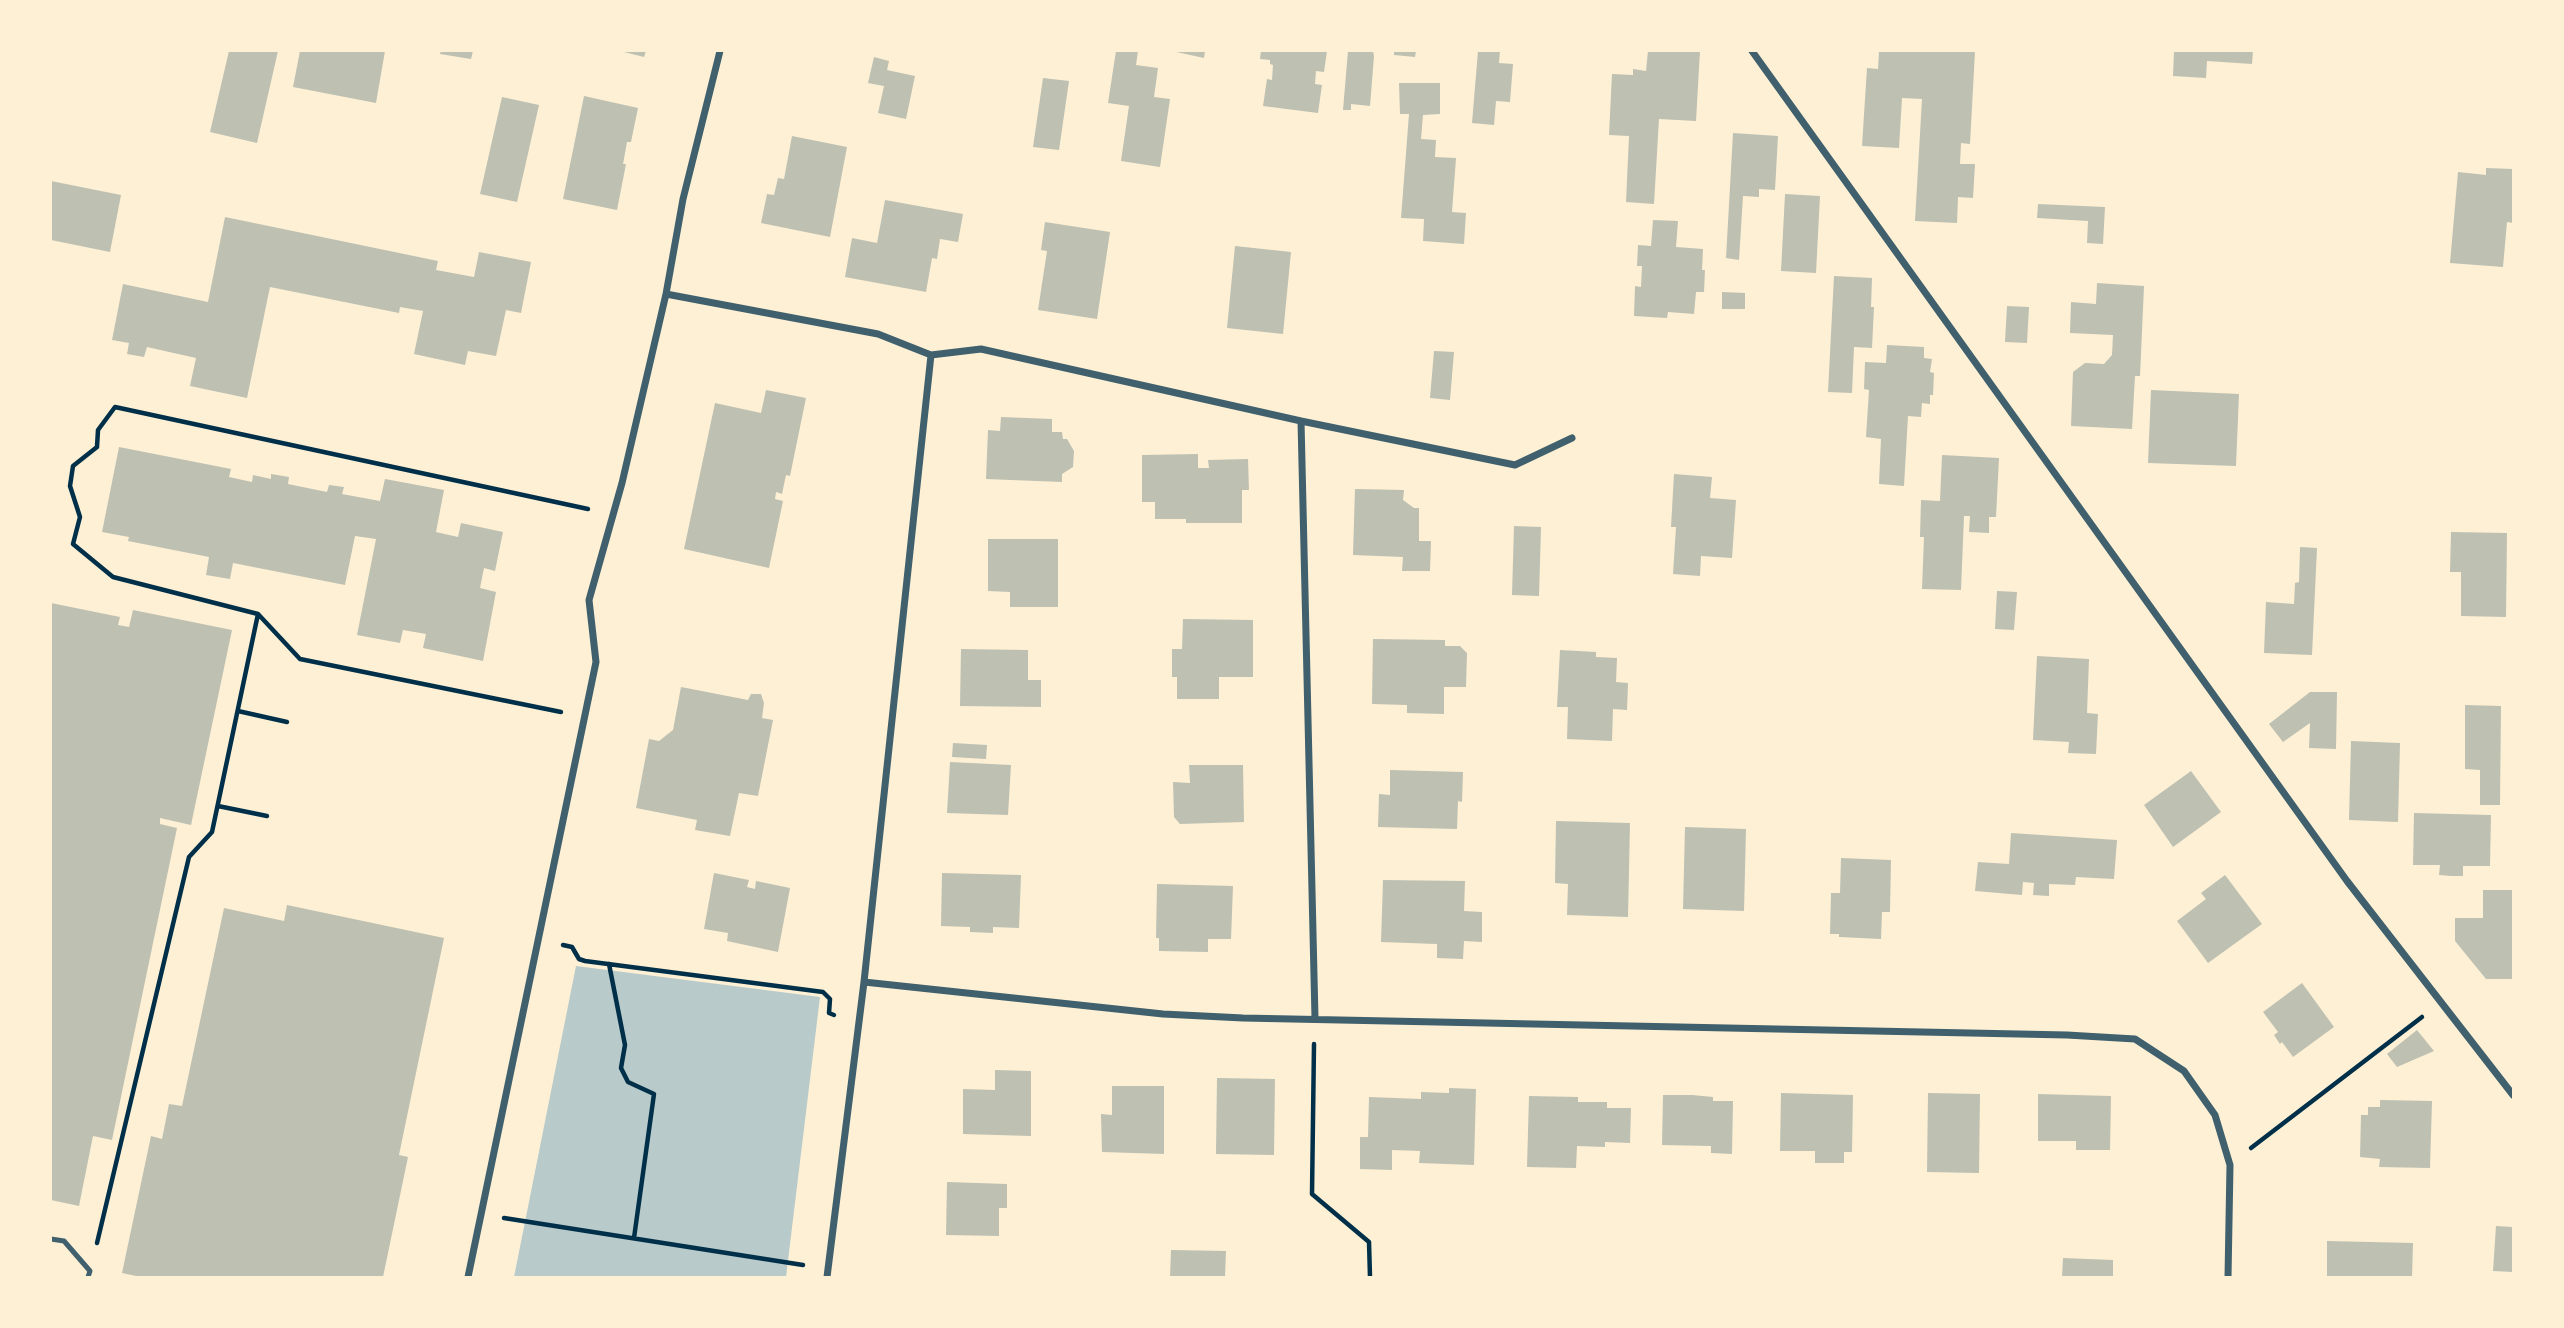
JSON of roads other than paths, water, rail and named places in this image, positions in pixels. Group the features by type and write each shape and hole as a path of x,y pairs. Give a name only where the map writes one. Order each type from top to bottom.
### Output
{"street":[{"path":"468,1277 596,662 589,600 613,515 666,294 683,199 720,51"},
{"path":"1752,51 2347,881 2513,1095"},
{"path":"666,294 878,334 930,355 981,349 1301,421 1515,465 1572,438"},
{"path":"828,1273 864,982 930,355"},
{"path":"1301,421 1315,1018"},
{"path":"864,982 1163,1014 1243,1018 2067,1035 2135,1039 2184,1071 2215,1115 2230,1165 2228,1277"}],"lane":[{"path":"51,1238 64,1241 89,1274"}]}
